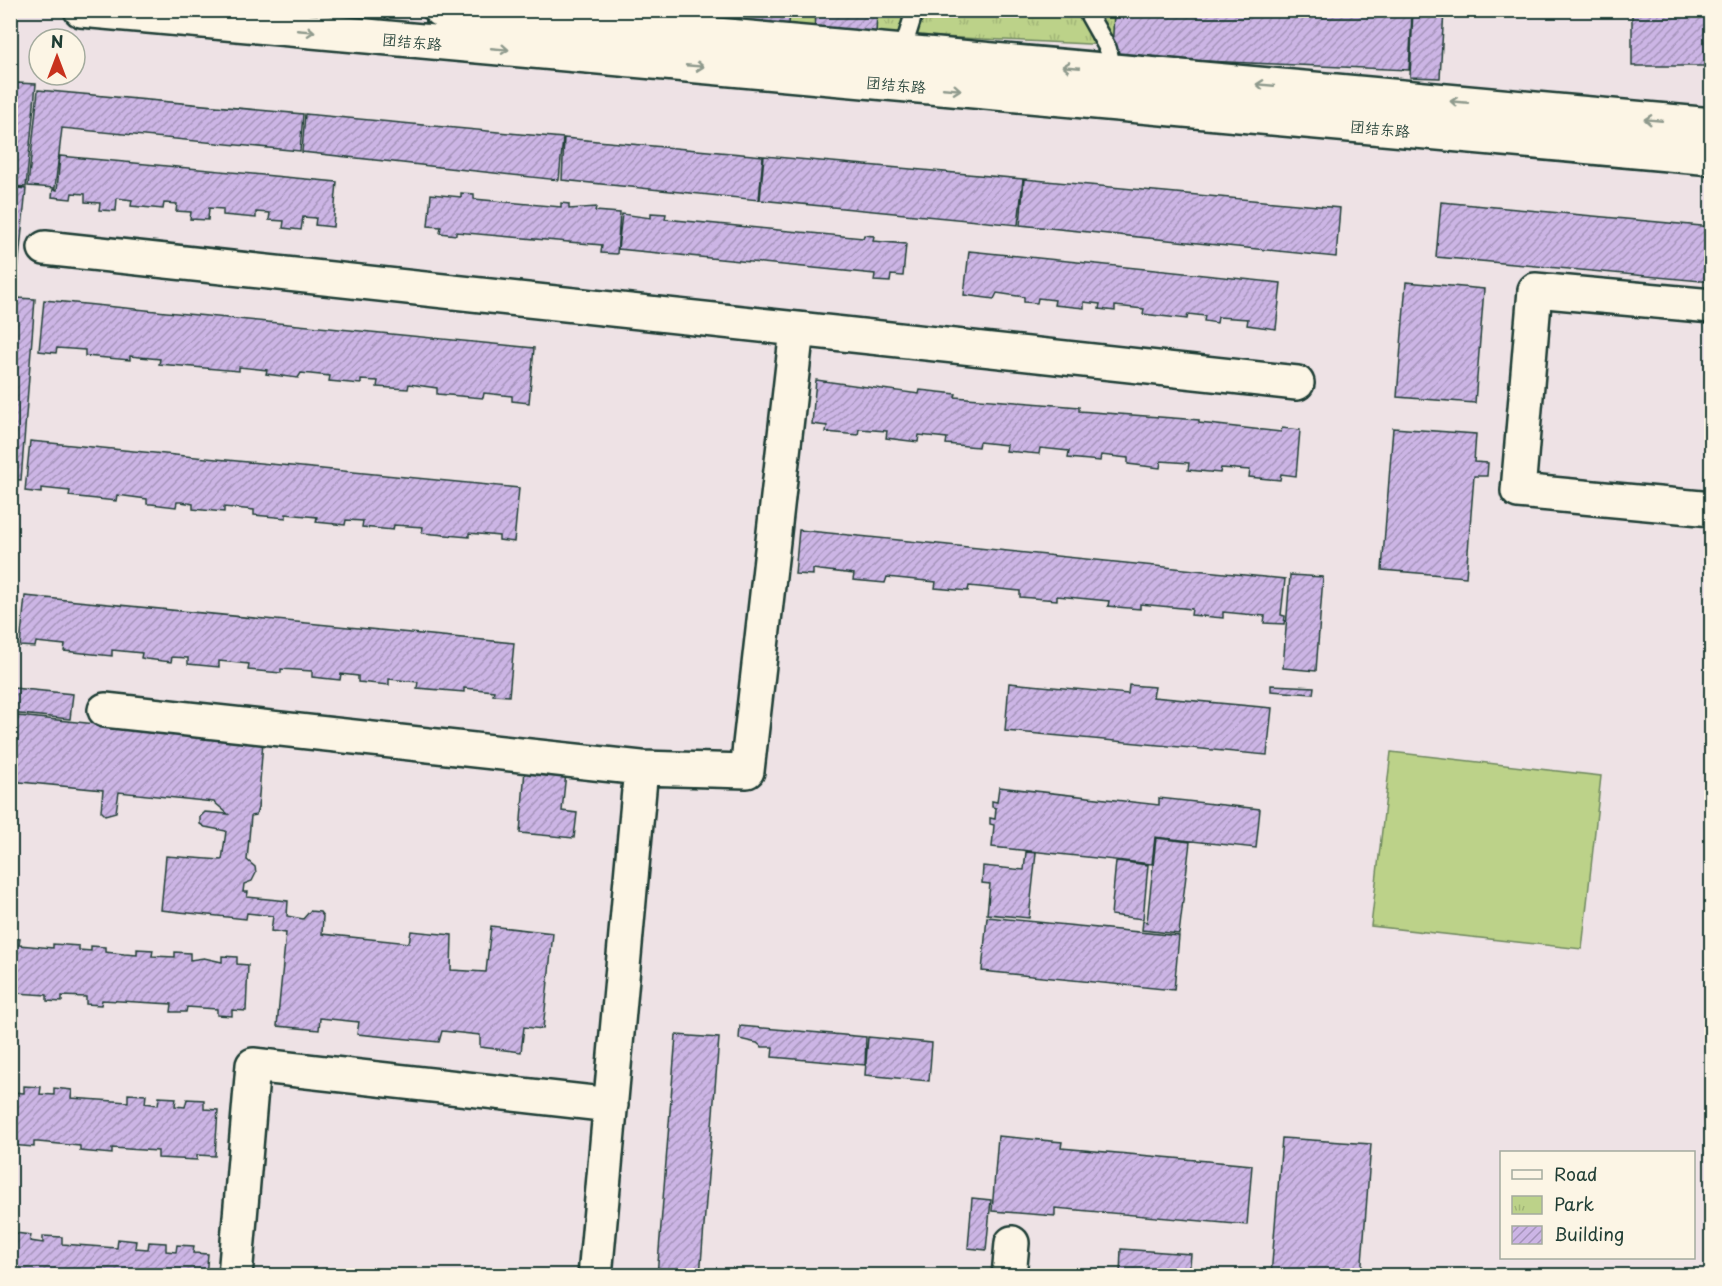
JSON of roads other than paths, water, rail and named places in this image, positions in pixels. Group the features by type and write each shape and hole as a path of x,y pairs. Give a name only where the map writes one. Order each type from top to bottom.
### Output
{"street":[{"name":"团结东路","path":"81,10 1712,158"},
{"path":"440,10 1712,125"},
{"path":"45,248 1297,383"},
{"path":"1712,306 1535,290 1518,490 1712,509"},
{"path":"105,710 641,768 747,771 796,328"},
{"path":"595,1275 641,768"},
{"path":"235,1275 253,1065 611,1104"},
{"path":"1009,1275 1012,1243"}],"lane":[{"path":"902,52 915,10"},
{"path":"1086,10 1108,49 1113,71"}]}
